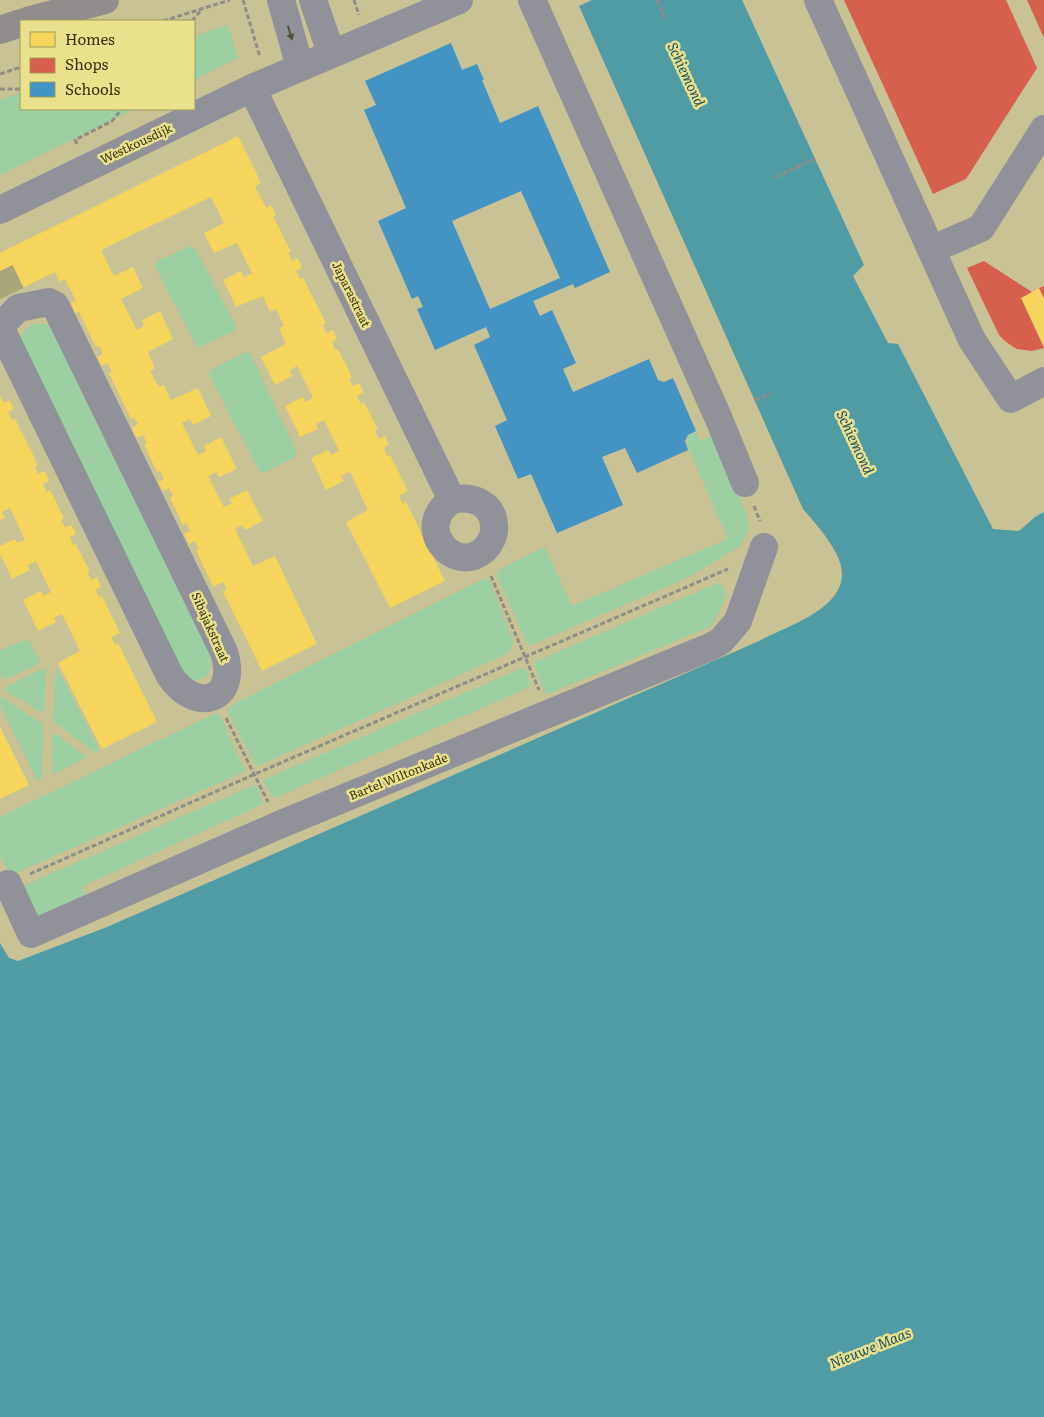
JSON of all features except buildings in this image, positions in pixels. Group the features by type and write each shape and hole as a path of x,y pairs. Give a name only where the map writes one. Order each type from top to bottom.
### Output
{"main road":[{"path":"30,20 105,0"},
{"path":"0,30 20,23"}],"street":[{"path":"281,0 300,67"},
{"path":"313,0 331,53"},
{"name":"Westkousdijk","path":"0,210 252,88 459,0"},
{"path":"532,0 714,408 745,483"},
{"path":"818,0 933,249 972,340 1011,399 1044,381"},
{"name":"Japarastraat","path":"252,88 452,500"},
{"path":"933,249 981,228 1044,129"},
{"name":"Sibajakstraat","path":"15,301 49,302 55,305 76,346 107,415 224,652 228,665 227,681 215,695 200,699 192,696 176,685 170,676 2,331 2,325 15,301"},
{"path":"472,498 488,509 495,528 488,546 480,553 462,557 452,554 438,541 435,523 438,513 452,500 472,498"},
{"name":"Bartel Wiltonkade","path":"8,884 31,934 279,825 710,647 721,640 738,621 764,546"}],"path":[{"path":"166,20 230,0"},
{"path":"244,0 263,69 252,88"},
{"path":"657,0 666,20"},
{"path":"193,20 203,8"},
{"path":"0,74 20,67"},
{"path":"0,88 20,89"},
{"path":"776,177 815,160"},
{"path":"755,400 772,394"},
{"path":"8,884 255,774 741,563 760,552 765,540 760,521 745,483"},
{"path":"480,553 526,656 549,715"},
{"path":"215,695 279,825"}],"green space":[{"path":"228,25 238,58 195,80 195,36"},
{"path":"20,93 20,110 133,110 0,175 0,100"},
{"path":"191,246 195,248 236,326 235,331 199,347 196,345 155,266 157,261"},
{"path":"35,324 48,324 56,331 205,637 211,662 208,675 203,679 183,679 20,339 25,330"},
{"path":"246,352 250,353 297,452 296,456 263,473 260,472 209,375 211,370"},
{"path":"697,432 699,441 715,435 746,512 749,529 740,546 691,576 532,645 527,643 497,576 499,570 545,547 572,606 728,539 687,444 688,436"},
{"path":"485,578 490,581 514,644 509,653 258,766 255,764 227,710 228,707"},
{"path":"718,583 722,584 727,594 712,626 545,695 534,664 537,661"},
{"path":"25,640 29,641 40,661 39,664 6,679 2,678 0,672 0,651"},
{"path":"56,666 100,751 96,753 53,721"},
{"path":"44,668 46,671 44,710 41,712 6,691 6,687"},
{"path":"522,668 526,669 530,685 528,688 277,797 273,796 264,783 270,777"},
{"path":"0,696 43,724 42,777 38,782 0,705"},
{"path":"216,713 221,717 245,771 14,874 9,873 0,856 0,817"},
{"path":"55,734 87,757 53,774 52,735"},
{"path":"254,785 257,787 263,804 85,885 83,888 87,897 37,922 21,887"}],"water":[{"path":"592,0 742,0 864,265 853,276 888,343 898,344 993,529 1019,531 1044,512 1044,1417 0,1417 0,943 9,958 18,961 107,927 759,641 805,619 819,610 832,599 840,587 842,572 837,555 817,525 803,509 579,6"}],"tunnel":[{"path":"0,271 11,294"}],"water label":[{"name":"Schiemond","path":"687,74"},
{"name":"Schiemond","path":"856,442"},
{"name":"Nieuwe Maas","path":"870,1347"}]}
